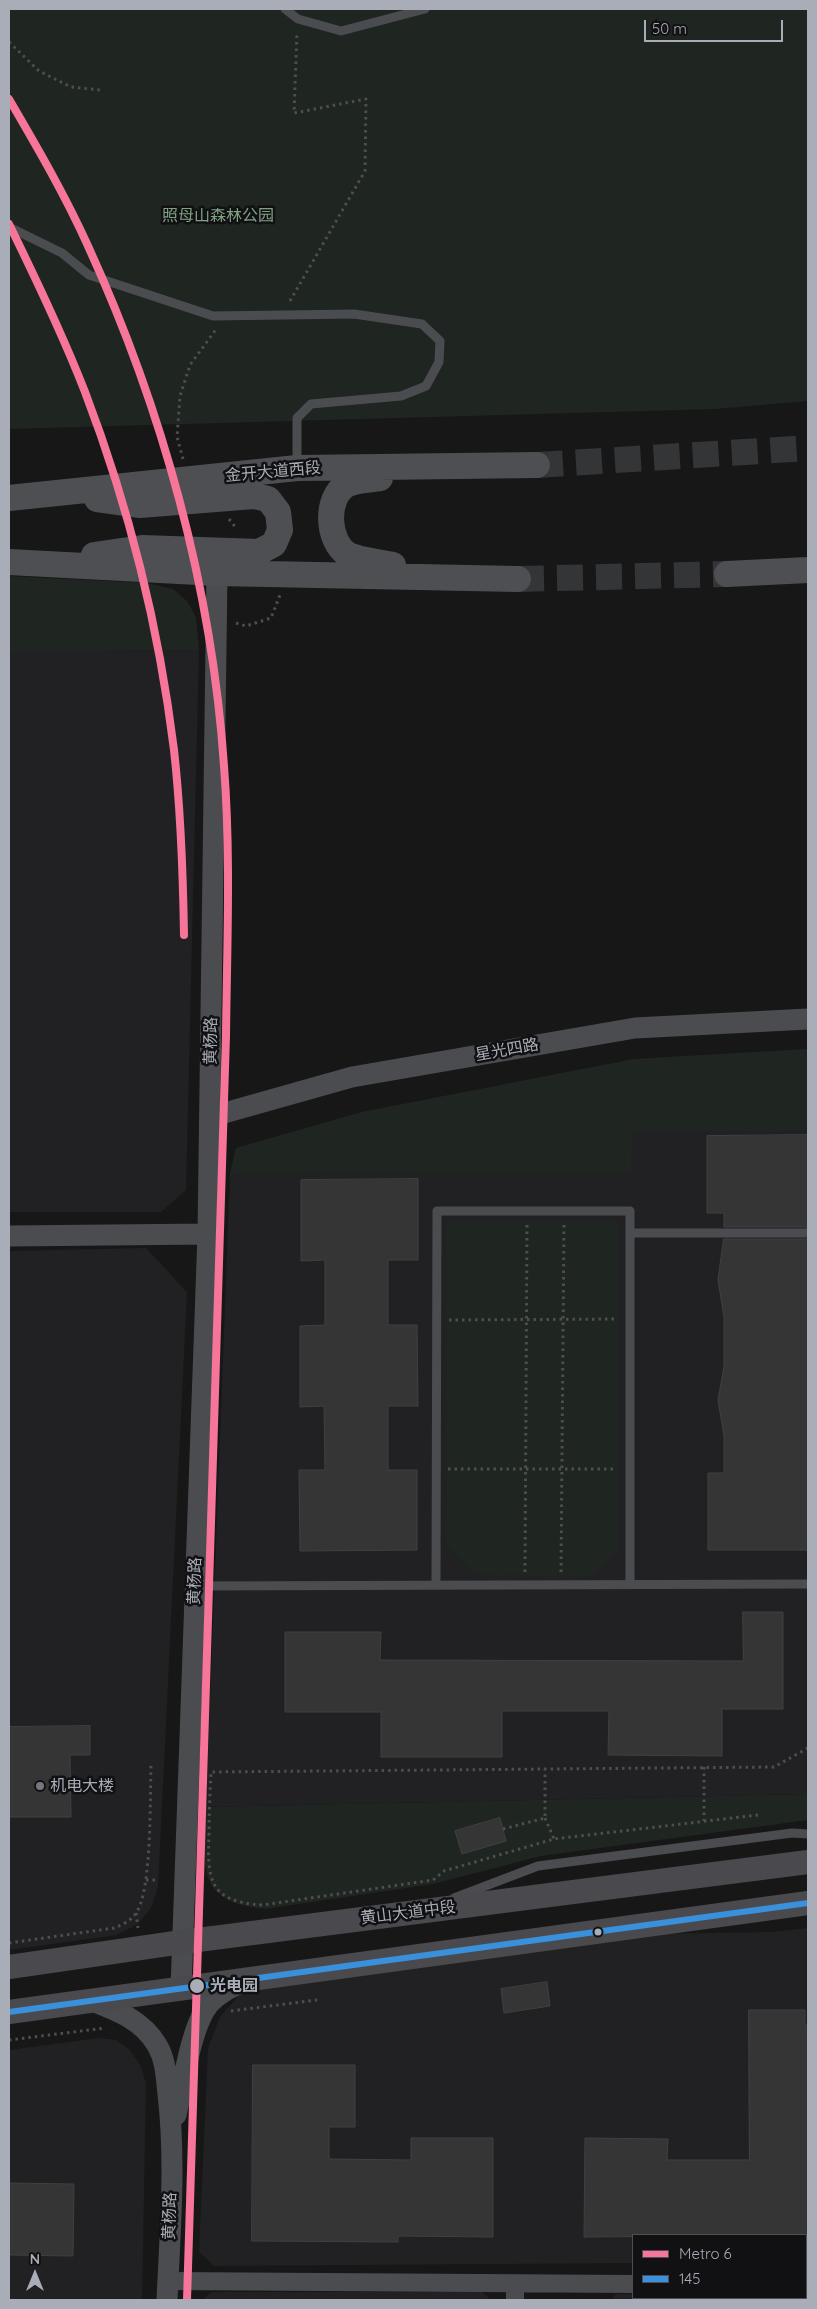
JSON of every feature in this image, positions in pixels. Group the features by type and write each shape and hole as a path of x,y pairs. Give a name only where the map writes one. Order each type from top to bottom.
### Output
{"main road":[{"name":"金开大道西段","path":"9,498 297,468 537,465"},
{"path":"440,467 346,485 336,495 332,513 332,527 337,544 348,555 447,577"},
{"path":"39,564 142,548 259,552 274,544 280,530 278,512 268,499 254,496 140,505 56,494"},
{"path":"9,562 217,573 518,579"},
{"path":"728,574 808,570"},
{"name":"黄山大道中段","path":"9,1967 182,1942 808,1862"},
{"path":"9,2012 808,1903"}],"street":[{"name":"黄杨路","path":"181,1989 208,1234 217,573"},
{"name":"星光四路","path":"210,1117 352,1077 635,1028 808,1019"},
{"path":"9,1236 208,1234"},
{"path":"172,2132 201,2015 217,1996 248,1980"},
{"path":"92,2001 126,2015 138,2024 157,2045 165,2069 172,2132"},
{"name":"黄杨路","path":"167,2291 172,2132"},
{"path":"167,2291 571,2292 632,2284"}],"lane":[{"path":"285,9 298,19 341,31 425,9"},
{"path":"9,229 13,229 62,253 89,276 213,316 354,314 422,324 440,341 439,362 426,386 401,396 311,404 297,418 297,468"},
{"path":"436,1585 437,1211 630,1211 630,1584"},
{"path":"630,1233 808,1233"},
{"path":"195,1586 808,1584"},
{"path":"421,1912 538,1866 792,1833 808,1834"}],"path":[{"path":"282,315 364,171 366,99 294,113 298,19"},
{"path":"9,42 39,71 71,87 100,90"},
{"path":"525,1585 528,1211"},
{"path":"561,1585 564,1211"},
{"path":"437,1320 630,1319"},
{"path":"436,1469 630,1469"},
{"path":"758,1815 554,1839 444,1871 433,1880 264,1905 246,1904 229,1898 216,1888 208,1871 211,1772 774,1767 808,1748"},
{"path":"9,1943 114,1928 126,1923 136,1913 142,1902 146,1880 152,1764"},
{"path":"704,1767 704,1821"},
{"path":"545,1769 546,1818 554,1839"},
{"path":"503,1829 546,1818"},
{"path":"146,1880 160,1880"},
{"path":"136,1913 138,1929"},
{"path":"226,2012 316,2000"},
{"path":"9,2040 106,2028"}],"shaded area":[{"path":"199,650 186,1190 161,1212 9,1212 9,651"},
{"path":"808,1049 808,1794 206,1807 230,1174 236,1148 362,1112 634,1059"},
{"path":"146,1248 187,1292 158,1887 151,1908 138,1924 117,1935 9,1950 9,1251"},
{"path":"808,1928 808,2262 807,2234 632,2234 632,2263 214,2266 199,2252 208,2048 220,2017 242,1992 655,1934 771,1932"},
{"path":"99,2038 116,2040 130,2050 140,2065 146,2083 142,2300 9,2300 9,2050"},
{"path":"211,2292 482,2292 491,2300 203,2300"},
{"path":"808,2292 808,2300 610,2300 616,2294 632,2294 632,2299 807,2299"}],"green space":[{"name":"照母山森林公园","path":"9,9 808,9 808,401 715,409 9,429"},
{"path":"9,576 147,583 173,589 187,601 196,617 199,650 9,652"},
{"path":"808,1049 808,1131 632,1132 631,1172 230,1174 236,1148 362,1112 634,1059"},
{"path":"447,1221 619,1221 619,1551 590,1576 475,1575 447,1546"},
{"path":"808,1794 808,1820 541,1856 433,1884 265,1909 242,1905 225,1898 214,1888 208,1876 205,1862 206,1807"}],"building":[{"path":"808,1135 808,1227 724,1227 724,1213 707,1213 707,1136"},
{"path":"418,1179 418,1260 388,1260 388,1325 417,1325 418,1406 388,1406 388,1470 417,1470 417,1550 300,1551 299,1470 325,1470 324,1406 300,1407 300,1326 325,1325 325,1260 301,1261 301,1180"},
{"path":"724,1239 808,1239 808,1550 708,1550 708,1473 724,1473 724,1436 718,1400 724,1367 724,1317 718,1280"},
{"path":"743,1612 783,1612 783,1709 722,1709 722,1756 608,1755 609,1711 502,1711 502,1757 381,1757 381,1712 285,1712 285,1632 381,1632 380,1660 743,1661"},
{"name":"机电大楼","path":"90,1726 90,1755 70,1755 71,1817 9,1817 9,1727"},
{"path":"500,1818 506,1841 462,1854 455,1831"},
{"path":"547,1982 550,2006 504,2013 501,1989"},
{"path":"749,2010 805,2010 805,2025 808,2025 808,2235 632,2234 632,2237 584,2237 585,2138 668,2139 667,2160 749,2160"},
{"path":"253,2065 355,2065 355,2127 329,2127 329,2159 411,2160 411,2138 493,2138 493,2237 398,2236 398,2242 252,2241"},
{"path":"9,2183 74,2184 73,2256 9,2255"}],"tunnel":[{"path":"537,465 808,448"},
{"path":"518,579 727,574"}],"metro line":[{"name":"6","path":"9,99 60,190 88,246 139,370 160,435 179,500 208,632 218,699 224,766 228,867 226,1036 187,2300"},
{"name":"6","path":"9,224 39,286 85,392 115,479 140,568 160,659 174,750 181,842 184,935"}],"transit line":[{"name":"145","path":"9,2012 808,1903"}],"place":[{"name":"机电大楼","path":"40,1786"},
{"name":"光电园","path":"197,1986"}]}
